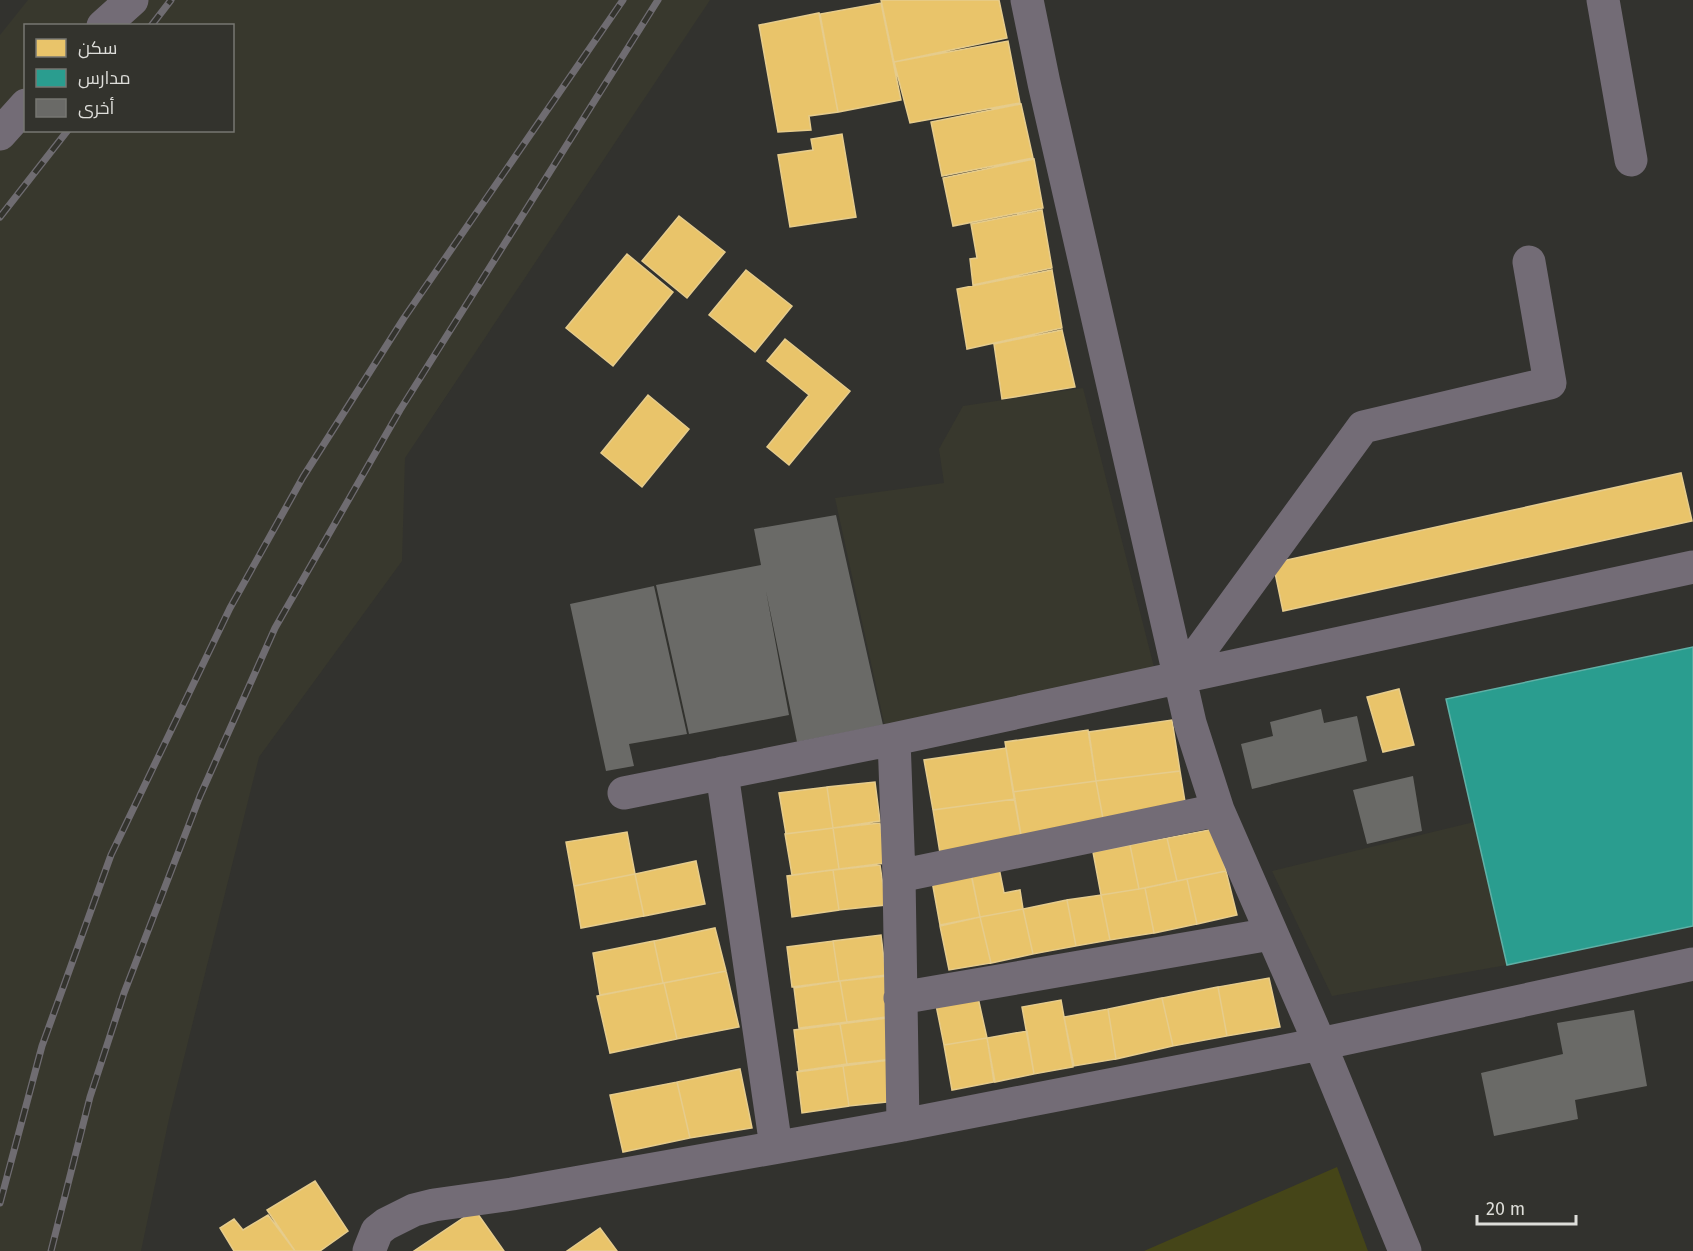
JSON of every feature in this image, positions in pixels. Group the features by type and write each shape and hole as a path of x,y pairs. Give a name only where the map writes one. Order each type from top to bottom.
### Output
{"street":[{"path":"105,24 132,0"},
{"path":"1028,0 1044,83 1190,723 1218,810 1320,1044 1405,1251"},
{"path":"1603,0 1631,160"},
{"path":"0,134 24,107"},
{"path":"1180,678 1363,428 1550,383 1529,262"},
{"path":"624,793 894,739 1693,567"},
{"path":"894,739 899,876 903,1125"},
{"path":"722,773 776,1147"},
{"path":"899,876 1218,810"},
{"path":"900,998 1271,934"},
{"path":"369,1251 376,1232 386,1224 414,1210 434,1205 512,1194 903,1125 1320,1044 1693,964"}],"shaded area":[{"path":"28,0 710,0 405,458 402,561 259,757 170,1114 141,1251 0,1251 0,35"},
{"path":"1083,388 1155,671 885,727 835,498 944,483 939,449 963,406"},
{"path":"1474,822 1507,965 1332,996 1272,871"},
{"path":"1337,1167 1368,1251 1144,1251"}],"building: سكن":[{"path":"881,0 999,0 1007,38 894,62"},
{"path":"881,3 901,100 838,112 820,14"},
{"path":"819,13 838,112 809,116 811,130 778,132 759,25"},
{"path":"1008,41 1020,103 910,123 894,62"},
{"path":"1021,104 1033,158 942,176 931,122"},
{"path":"842,134 856,217 790,227 778,155 813,150 811,139"},
{"path":"1034,159 1043,208 953,226 943,178"},
{"path":"1042,210 1052,268 973,285 970,259 977,258 971,224"},
{"path":"679,216 725,252 687,298 642,261"},
{"path":"627,254 673,292 613,366 566,328"},
{"path":"746,270 792,306 755,352 709,315"},
{"path":"1052,270 1062,328 967,349 957,289"},
{"path":"1062,330 1075,387 1002,399 994,344"},
{"path":"785,339 850,391 789,465 767,447 809,395 767,361"},
{"path":"648,395 689,429 642,487 601,453"},
{"path":"1681,473 1692,521 1283,611 1273,563"},
{"path":"1399,689 1414,745 1383,752 1367,697"},
{"path":"1172,720 1180,771 1096,781 1089,732"},
{"path":"1088,730 1096,781 1013,792 1005,742"},
{"path":"1006,748 1015,799 933,810 924,760"},
{"path":"1180,771 1186,808 1104,824 1096,781"},
{"path":"1096,781 1104,824 1022,841 1013,792"},
{"path":"875,782 880,821 833,828 827,787"},
{"path":"827,787 833,828 786,834 779,793"},
{"path":"1015,799 1022,841 940,853 933,810"},
{"path":"880,823 886,863 839,869 833,828"},
{"path":"833,828 839,869 792,875 785,834"},
{"path":"1214,829 1226,871 1177,881 1167,838"},
{"path":"627,832 635,874 574,886 566,842"},
{"path":"1167,838 1177,881 1139,889 1130,845"},
{"path":"1130,845 1139,889 1101,895 1093,852"},
{"path":"696,861 705,904 644,916 635,874"},
{"path":"880,865 886,905 839,910 833,870"},
{"path":"999,868 1004,893 1020,890 1023,909 980,917 971,873"},
{"path":"833,870 839,910 792,917 787,876"},
{"path":"1226,871 1237,915 1197,924 1187,879"},
{"path":"635,874 644,916 581,928 574,886"},
{"path":"971,874 980,917 940,925 932,881"},
{"path":"1187,879 1197,924 1154,933 1145,888"},
{"path":"1145,888 1154,933 1110,940 1101,895"},
{"path":"1101,895 1110,940 1076,946 1067,900"},
{"path":"1067,900 1076,946 1033,954 1023,909"},
{"path":"1023,909 1033,954 991,963 980,917"},
{"path":"980,917 991,963 949,970 940,926"},
{"path":"715,928 726,971 663,983 654,941"},
{"path":"881,935 886,975 839,981 833,941"},
{"path":"654,941 663,983 600,995 593,953"},
{"path":"833,941 839,981 792,987 787,947"},
{"path":"726,971 739,1027 677,1039 664,983"},
{"path":"888,976 894,1016 847,1022 840,981"},
{"path":"1269,978 1280,1027 1227,1036 1218,987"},
{"path":"840,981 847,1022 799,1028 794,988"},
{"path":"664,983 677,1039 610,1053 597,996"},
{"path":"1218,987 1227,1036 1173,1046 1162,998"},
{"path":"977,993 987,1038 944,1045 935,1000"},
{"path":"1162,998 1173,1046 1116,1059 1108,1009"},
{"path":"1061,1000 1073,1067 1034,1074 1022,1007"},
{"path":"1108,1009 1116,1059 1074,1066 1064,1017"},
{"path":"888,1018 894,1059 847,1064 840,1024"},
{"path":"840,1024 847,1064 799,1071 794,1030"},
{"path":"1027,1031 1034,1074 995,1082 987,1038"},
{"path":"987,1038 994,1082 952,1090 944,1045"},
{"path":"890,1060 896,1101 849,1106 843,1066"},
{"path":"843,1066 849,1106 802,1113 797,1072"},
{"path":"740,1069 752,1128 690,1138 677,1082"},
{"path":"677,1082 690,1138 623,1152 610,1095"},
{"path":"315,1181 348,1231 320,1251 295,1251 267,1210"},
{"path":"475,1210 504,1251 414,1251"},
{"path":"268,1215 295,1251 234,1251 220,1228 234,1219 243,1230"},
{"path":"600,1228 617,1251 567,1251"}],"building: مدارس":[{"path":"1693,647 1693,926 1507,965 1446,699"}],"building: أخرى":[{"path":"836,515 883,725 797,742 766,591 789,715 689,734 656,585 761,565 754,529"},
{"path":"654,586 687,734 629,744 634,766 606,771 570,604"},
{"path":"1321,709 1324,723 1357,716 1367,761 1252,789 1241,744 1273,736 1270,722"},
{"path":"1413,776 1422,831 1367,844 1353,790"},
{"path":"1634,1010 1647,1086 1575,1100 1578,1119 1494,1136 1481,1073 1563,1054 1557,1023"}],"railway":[{"path":"153,24 171,0"},
{"path":"0,1203 42,1046 111,855 230,608 303,477 404,318 623,0"},
{"path":"51,1251 90,1097 124,993 200,796 275,628 400,410 658,0"},
{"path":"0,217 66,132"}]}
